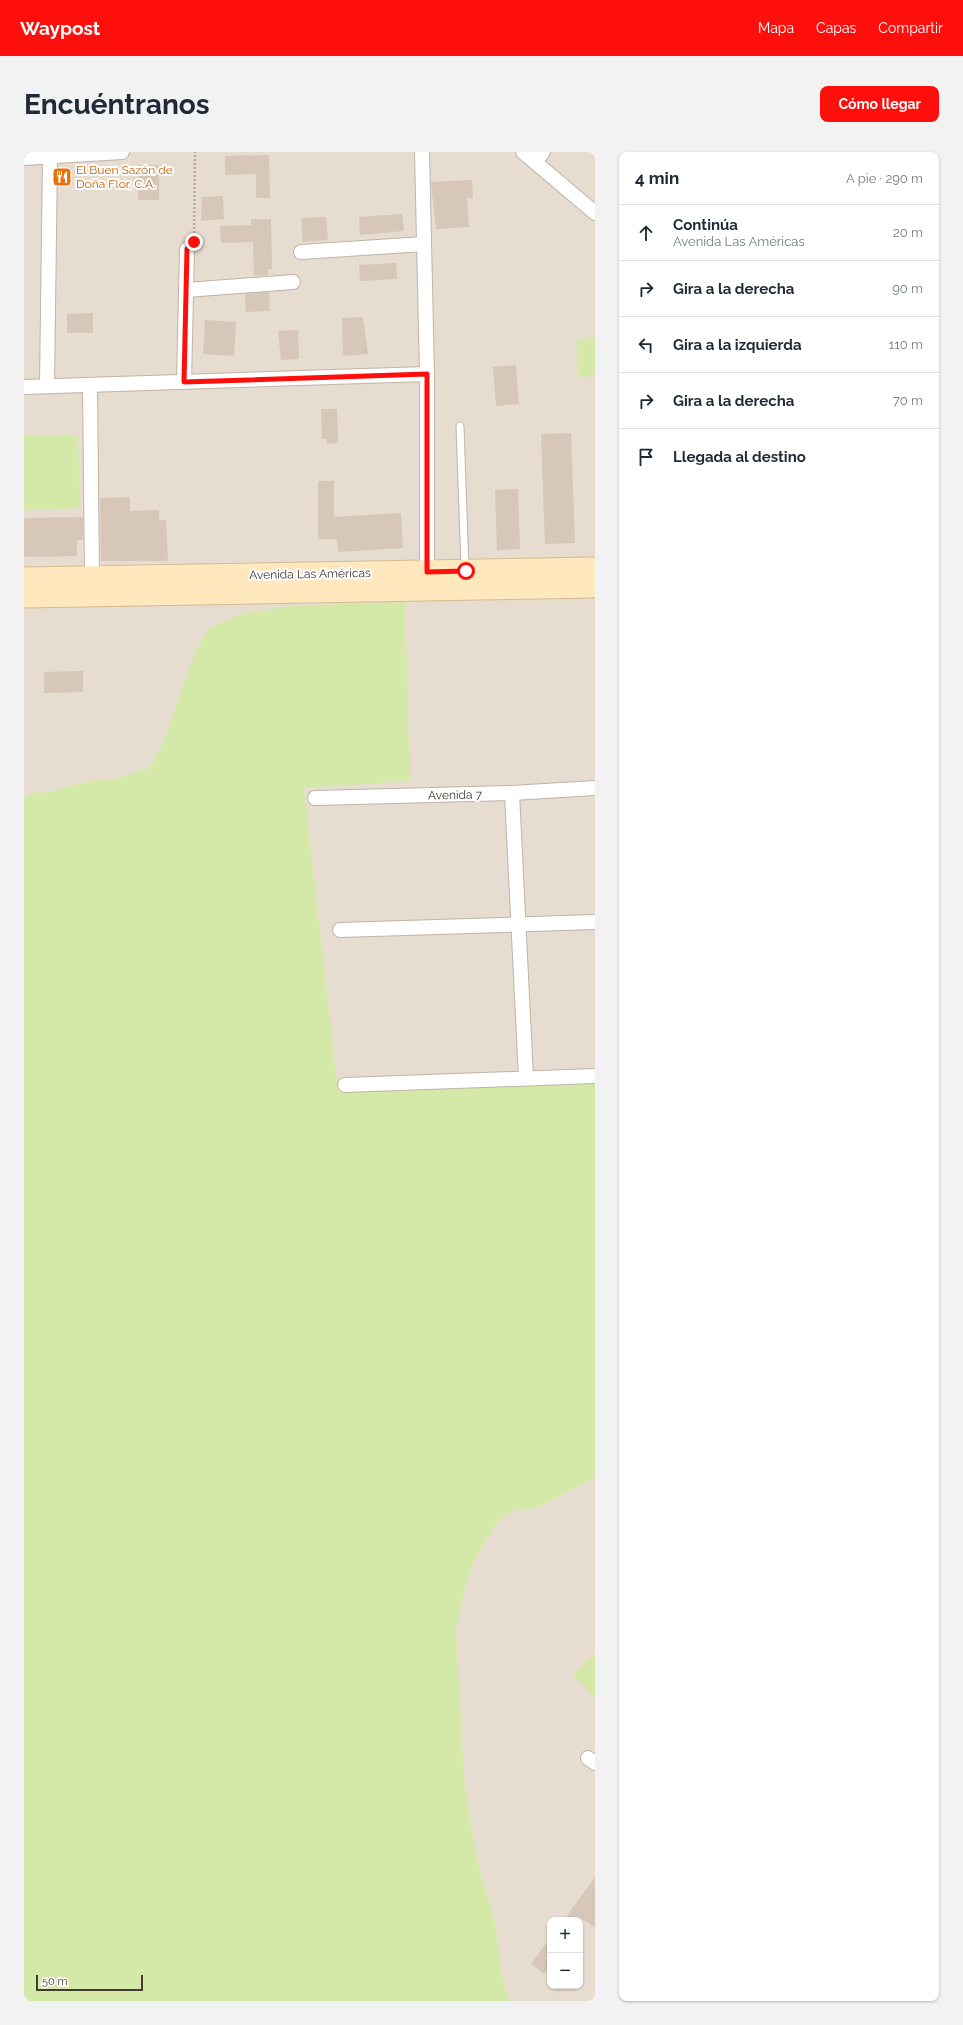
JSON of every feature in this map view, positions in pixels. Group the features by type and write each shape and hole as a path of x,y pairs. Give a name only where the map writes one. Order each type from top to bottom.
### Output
{"main road":[{"name":"Avenida Las Américas","path":"24,597 427,581 466,571 595,568"},
{"name":"Avenida Las Américas","path":"24,578 92,577 427,581 595,586"}],"street":[{"path":"24,158 122,152"},
{"path":"422,152 427,374 427,581"},
{"path":"524,152 539,157 595,213"},
{"path":"47,386 50,157"},
{"path":"301,252 424,244"},
{"path":"184,382 187,249"},
{"path":"186,290 293,282"},
{"path":"24,387 427,374"},
{"path":"90,385 92,577"},
{"name":"Avenida 7","path":"315,798 512,794 595,788"},
{"path":"512,794 526,1078"},
{"path":"340,930 595,922"},
{"path":"345,1085 595,1076"}],"lane":[{"path":"460,426 466,571"}],"path":[{"path":"187,249 194,242 195,152"}],"shaded area":[{"path":"24,152 595,152 595,1082 338,1090 304,788 176,710 163,743 150,767 115,779 90,781 48,792 31,793 24,799"},
{"path":"595,1478 595,2001 509,2001 501,1969 495,1922 477,1859 465,1787 456,1631 466,1584 474,1562 494,1526 511,1511 536,1508"}],"green space":[{"path":"595,338 595,376 578,377 577,339"},
{"path":"78,435 80,508 24,510 24,436"},
{"path":"405,602 410,781 304,788 338,1090 595,1082 595,1478 536,1508 511,1511 494,1526 474,1562 466,1584 456,1631 465,1787 477,1859 495,1922 501,1969 509,2001 24,2001 24,799 31,793 48,792 90,781 115,779 150,767 163,743 194,655 209,628 240,614 290,606"},
{"path":"595,1653 595,1697 573,1676"}],"building":[{"path":"269,155 270,198 256,198 256,174 225,175 225,156"},
{"path":"138,165 159,165 159,200 138,200"},
{"path":"472,180 473,198 467,198 469,227 436,229 431,182"},
{"path":"223,196 224,219 201,221 202,197"},
{"path":"402,214 404,231 360,235 359,217"},
{"path":"326,217 328,240 303,242 301,218"},
{"path":"251,219 271,219 272,269 268,269 268,275 254,276 253,242 221,243 220,226 251,225"},
{"path":"396,263 397,279 360,281 359,265"},
{"path":"269,292 270,311 246,312 245,294"},
{"path":"93,313 93,333 67,333 67,314"},
{"path":"363,317 368,354 343,356 342,318"},
{"path":"205,320 236,322 234,356 203,354"},
{"path":"298,330 299,359 281,360 278,331"},
{"path":"516,365 519,404 496,406 493,367"},
{"path":"321,409 337,409 338,443 327,444 327,439 322,439"},
{"path":"571,433 575,543 545,544 541,434"},
{"path":"318,481 334,481 334,517 401,513 403,548 338,552 337,539 318,539"},
{"path":"518,489 520,549 497,550 495,490"},
{"path":"130,497 130,511 159,510 159,520 166,520 168,561 101,561 100,498"},
{"path":"83,517 83,540 77,540 77,556 24,557 24,518"},
{"path":"83,671 83,692 44,693 44,672"},
{"path":"595,1877 595,1928 583,1920 583,1917 566,1917"},
{"path":"547,1942 547,1970 544,1974 531,1964"}],"place":[{"name":"El Buen Sazón de Doña Flor, C.A.","path":"62,177"}],"route":[{"path":"194,242 187,249 184,382 427,374 427,572 466,571"}]}
